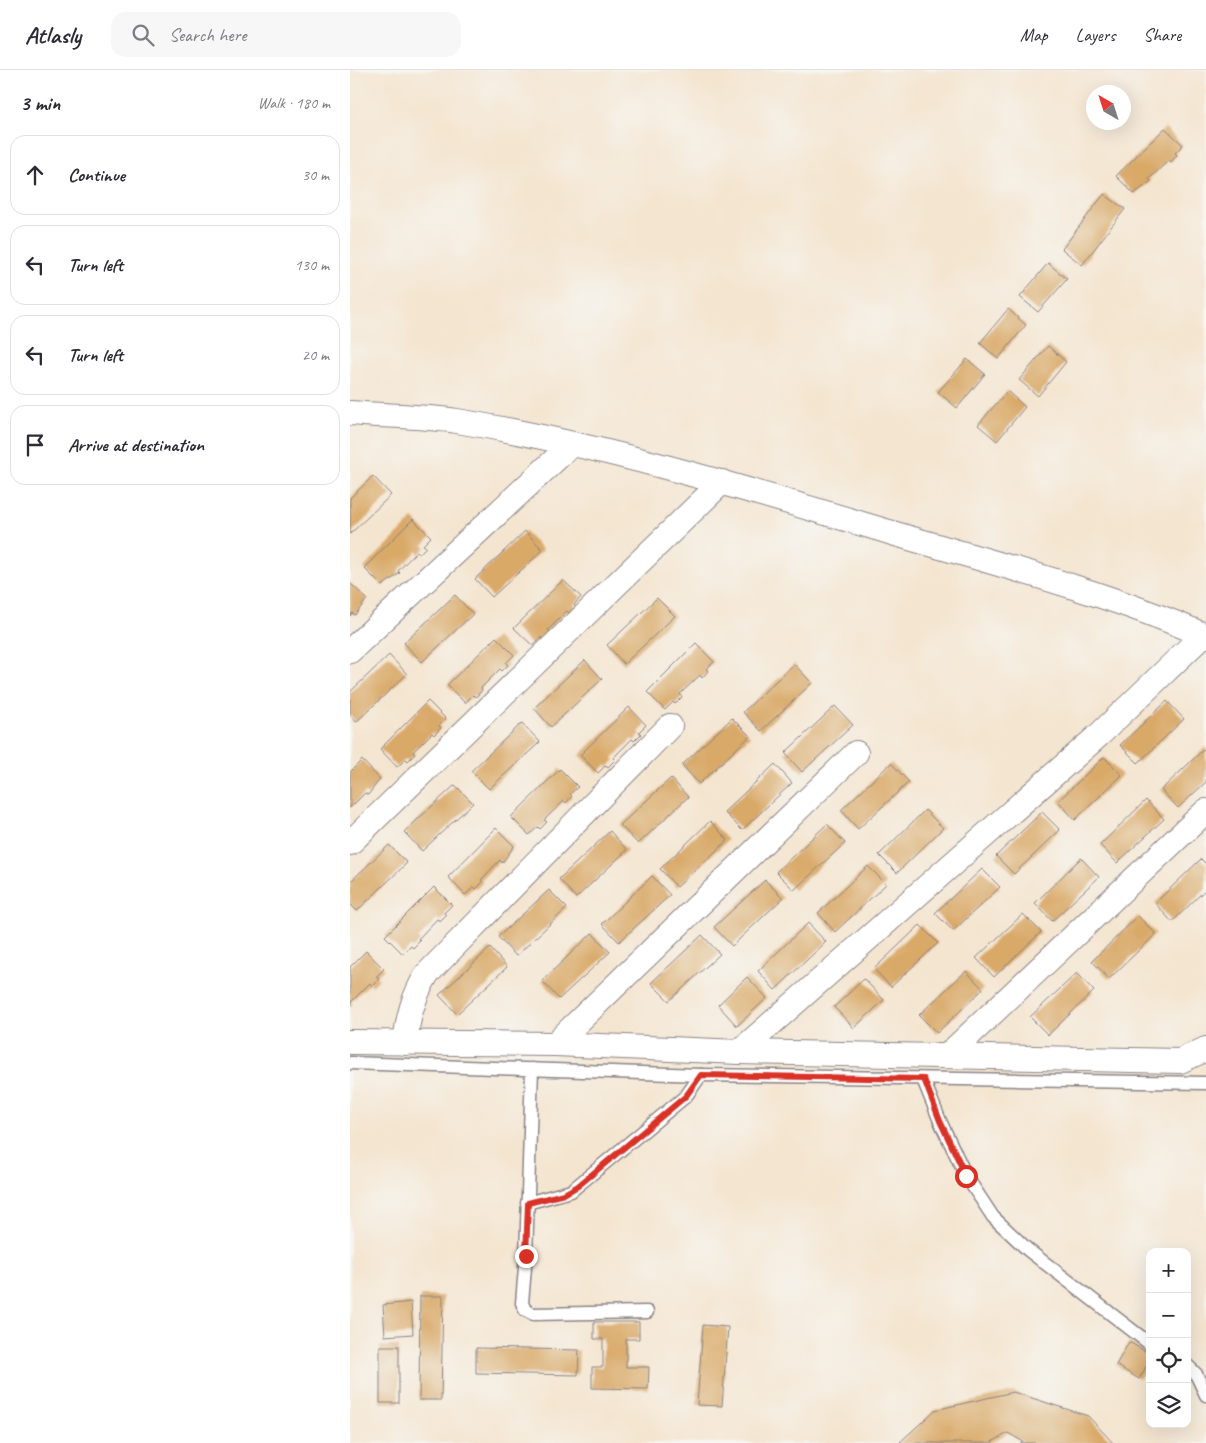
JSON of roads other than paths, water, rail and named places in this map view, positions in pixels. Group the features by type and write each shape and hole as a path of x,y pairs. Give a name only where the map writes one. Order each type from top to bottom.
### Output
{"street":[{"path":"350,413 454,421 572,444 722,482 1006,566 1108,599 1204,636 1099,735 739,1052"},
{"path":"350,651 572,444"},
{"path":"350,843 722,482"},
{"path":"405,1043 408,1017 415,994 427,974 670,726"},
{"path":"555,1044 856,754"},
{"path":"947,1056 1206,811"},
{"path":"350,1042 555,1044 739,1052 1180,1061 1206,1050"}],"lane":[{"path":"350,1063 701,1075 1206,1083"},
{"path":"532,1069 528,1203 522,1303 525,1310 533,1314 647,1312"},
{"path":"528,1203 564,1194 578,1186 686,1096 701,1075"},
{"path":"924,1079 940,1121 966,1176 993,1217 1028,1250 1146,1341"},
{"path":"1191,1369 1196,1374 1206,1394"}]}
